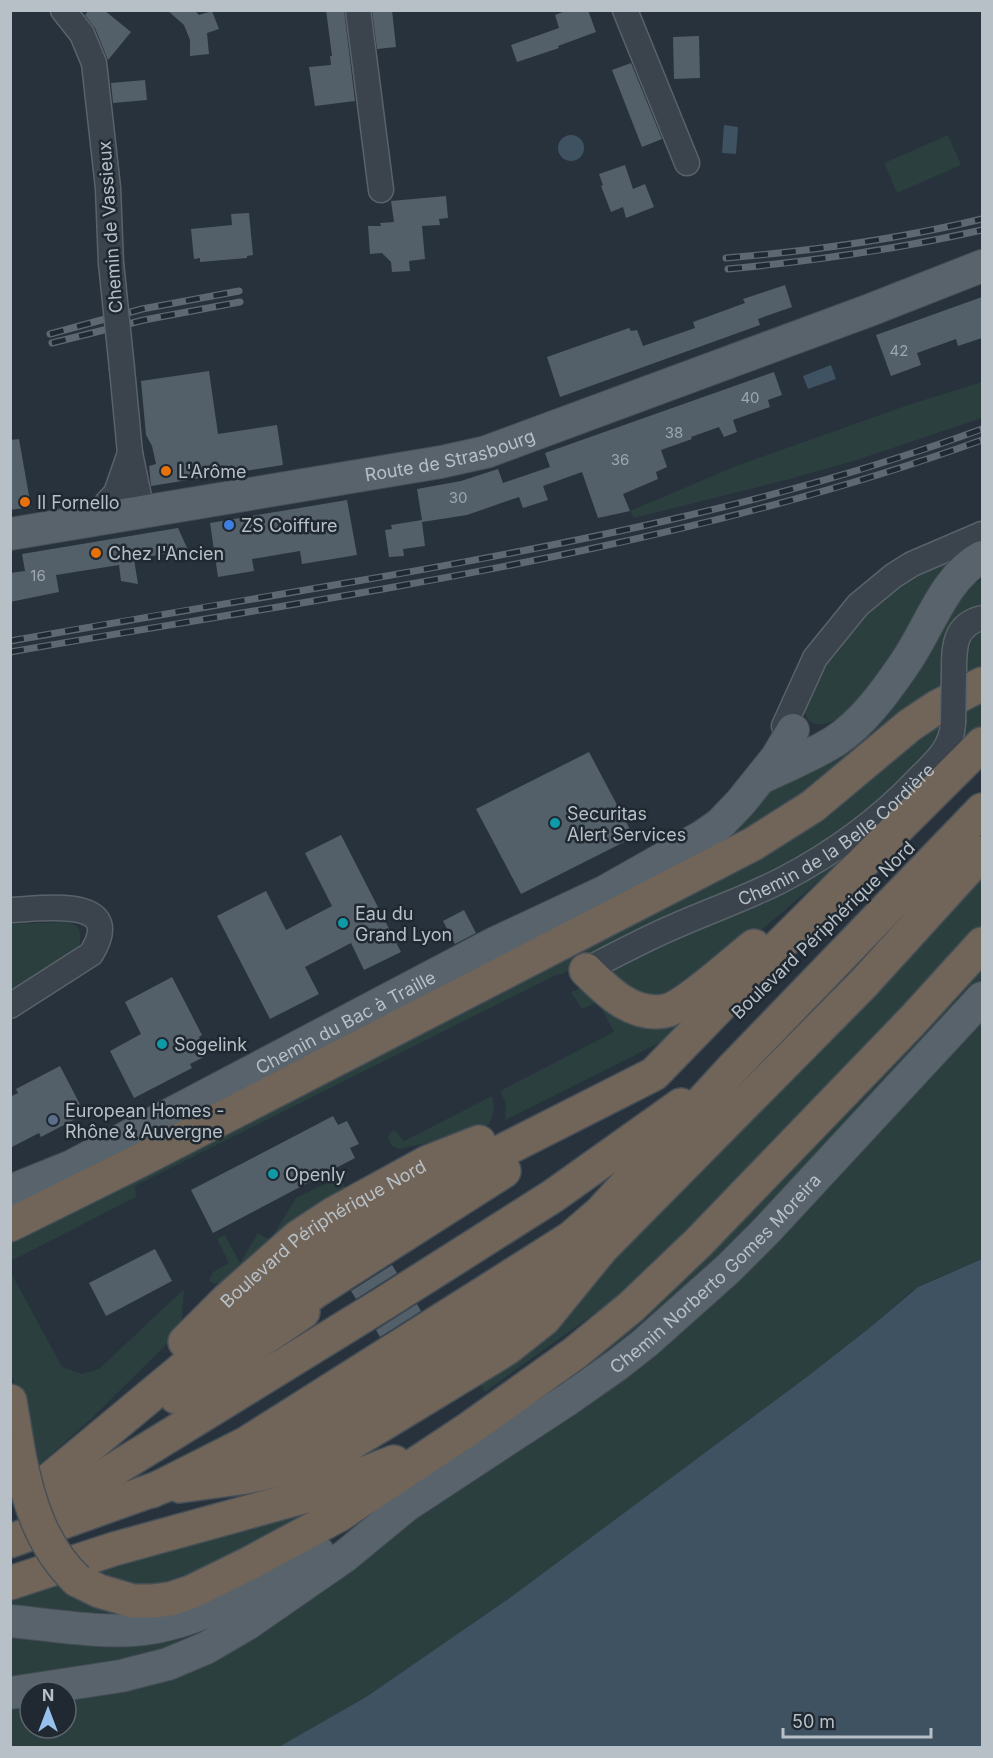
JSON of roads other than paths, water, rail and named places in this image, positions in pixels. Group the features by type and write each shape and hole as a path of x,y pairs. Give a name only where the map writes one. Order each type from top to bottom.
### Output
{"highway":[{"path":"10,1225 139,1161 753,844 813,806 909,725 937,707 968,679"},
{"path":"10,1533 257,1306 318,1261 443,1181 654,1074 982,744"},
{"name":"Boulevard Périphérique Nord","path":"654,1074 726,1023 766,989 982,776"},
{"name":"Boulevard Périphérique Nord","path":"734,1067 982,810"},
{"path":"586,970 608,992 633,1007 645,1011 665,1011 680,1005 846,870 873,852"},
{"path":"152,1491 265,1460 423,1364 602,1248 864,983 982,853"},
{"path":"10,1401 30,1502 51,1551 64,1568 77,1580 99,1591 133,1601 170,1599 191,1592 339,1515 470,1428 575,1353 631,1308 699,1242 982,944"},
{"path":"56,1491 297,1332 319,1328 525,1199 635,1116 691,1069 726,1023"},
{"path":"56,1491 283,1366 386,1302 553,1196 734,1067"},
{"path":"152,1491 247,1477 317,1461 345,1447 506,1349 544,1319 577,1280 734,1067"},
{"path":"242,1417 254,1400 556,1207 734,1067"},
{"path":"10,1503 56,1491 106,1489 166,1460 242,1417 398,1322 558,1217 734,1067"},
{"path":"10,1540 152,1491 254,1450 417,1354 592,1242 734,1067"},
{"path":"283,1366 321,1358"},
{"path":"10,1583 114,1549 306,1496 403,1459 470,1428"}],"main road":[{"name":"Route de Strasbourg","path":"10,534 431,464 486,452 870,310 982,266"},
{"name":"Route de Strasbourg","path":"870,310 943,293 982,280"},
{"path":"787,742 830,744 844,734 867,712 906,662 943,596 969,565 982,557"},
{"path":"950,588 968,576 982,571"},
{"name":"Chemin du Bac à Traille","path":"10,1191 81,1161 483,950 623,882 703,836 720,824 762,778 787,742"},
{"name":"Chemin du Bac à Traille","path":"680,849 787,742"},
{"name":"Chemin Norberto Gomes Moreira","path":"408,1505 592,1382 645,1343 728,1269 766,1231 982,998"},
{"path":"10,1621 124,1630 179,1622 254,1589 336,1541 408,1505"},
{"path":"10,1693 121,1676 168,1664 206,1648 345,1556 408,1505"}],"street":[{"name":"Chemin de Vassieux","path":"63,10 82,34 94,63 108,188 111,263 130,453 142,511"},
{"path":"358,10 381,190"},
{"path":"625,10 687,163"},
{"name":"Chemin de Vassieux","path":"92,520 116,493 130,453"},
{"name":"Chemin du Bac à Traille","path":"787,742 815,658 858,605 893,576 912,564 982,534"},
{"name":"Chemin de la Belle Cordière","path":"586,970 639,942 754,893 807,867 885,811 908,791 943,754 950,739 968,679 954,650 958,636 964,627 973,620 982,618"},
{"path":"10,911 85,910 94,915 101,933 91,954 10,1006"}],"water":[{"path":"724,125 738,127 736,154 722,153"},
{"path":"571,135 580,139 584,148 580,157 571,161 562,157 558,148 562,139"},
{"path":"831,365 836,379 808,389 803,376"},
{"path":"982,1259 982,1747 279,1747 366,1697 511,1597 808,1376 918,1287"}],"railway":[{"path":"726,258 855,243 919,233 982,219"},
{"path":"728,269 856,254 982,230"},
{"path":"50,334 142,309 239,291"},
{"path":"52,343 144,320 240,302"},
{"path":"10,641 427,569 588,538 747,501 905,456 982,429"},
{"path":"10,652 379,590 623,542 744,513 864,479 982,440"}],"place":[{"name":"L'Arôme","path":"166,471"},
{"name":"Il Fornello","path":"25,502"},
{"name":"ZS Coiffure","path":"229,525"},
{"name":"Chez l'Ancien","path":"96,553"},
{"name":"Securitas Alert Services","path":"555,823"},
{"name":"Eau du Grand Lyon","path":"343,923"},
{"name":"Sogelink","path":"162,1044"},
{"name":"European Homes - Rhône & Auvergne","path":"53,1120"},
{"name":"Openly","path":"273,1174"}]}
